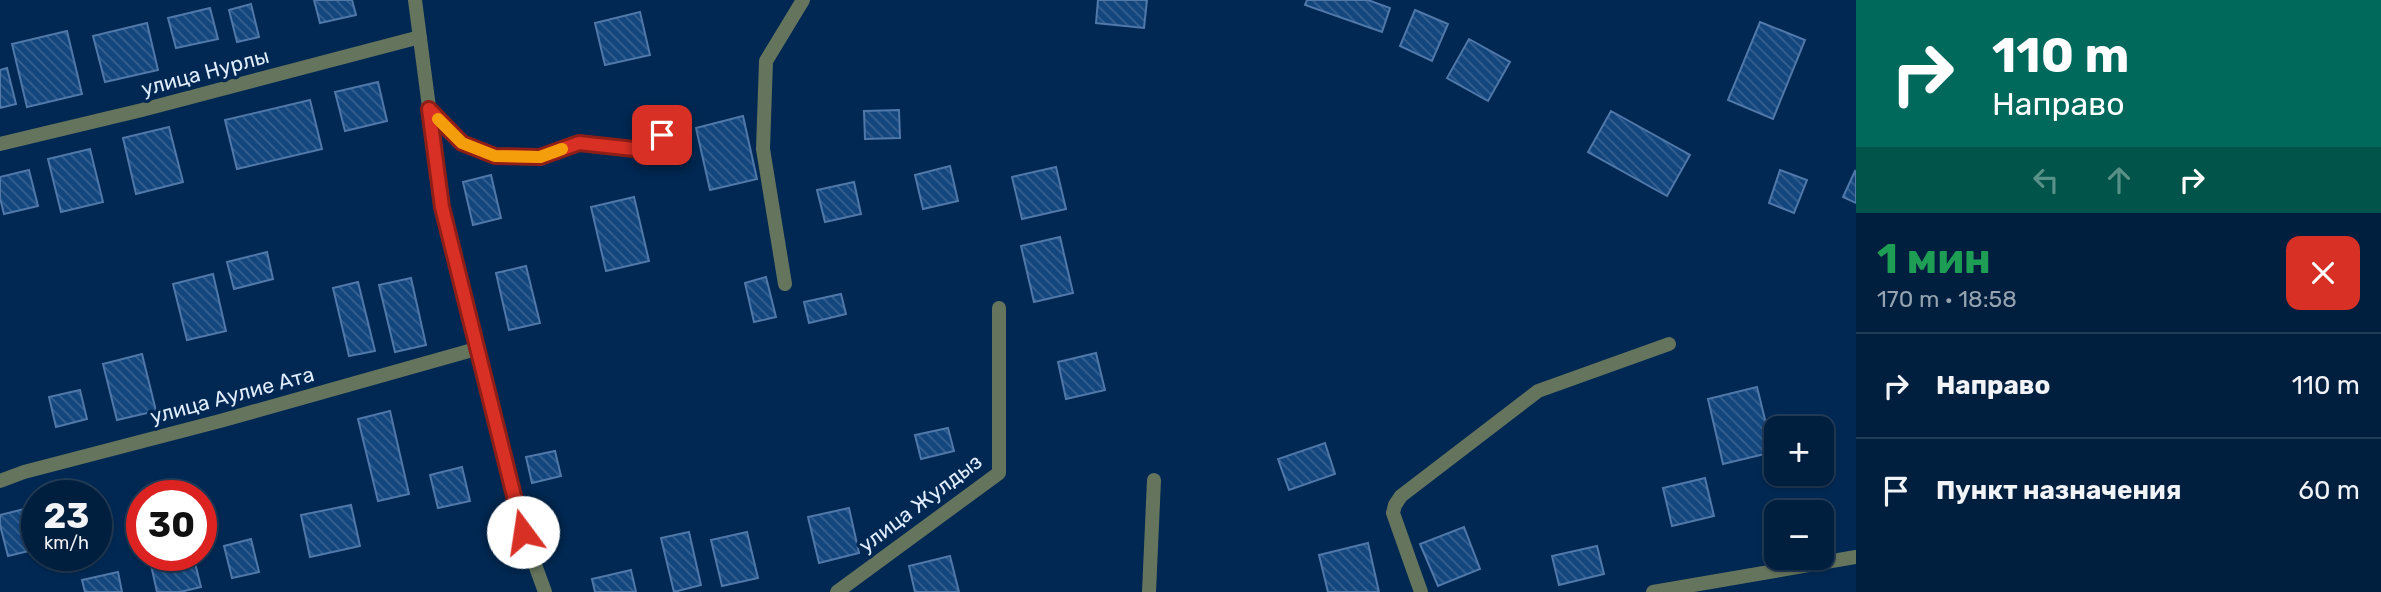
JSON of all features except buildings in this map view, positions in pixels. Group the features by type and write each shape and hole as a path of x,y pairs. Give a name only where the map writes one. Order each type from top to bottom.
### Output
{"street":[{"path":"415,0 442,207 523,532 545,592"},
{"path":"785,284 763,149 766,61 803,0"},
{"name":"улица Нурлы","path":"0,144 142,110 420,37"},
{"path":"429,109 462,143 495,156 540,157 579,143 634,149 662,135"},
{"name":"улица Жулдыз","path":"837,592 999,473 999,308"},
{"path":"1421,592 1393,513 1401,496 1538,391 1669,344"},
{"name":"улица Аулие Ата","path":"0,481 24,472 220,421 476,349"},
{"path":"1149,592 1154,480"},
{"path":"1654,592 1856,557"}],"slow traffic":[{"path":"438,119 462,143 495,156 540,157 562,149"}],"route":[{"path":"523,532 442,207 429,109 462,143 495,156 540,157 579,143 634,149 662,135"}]}
